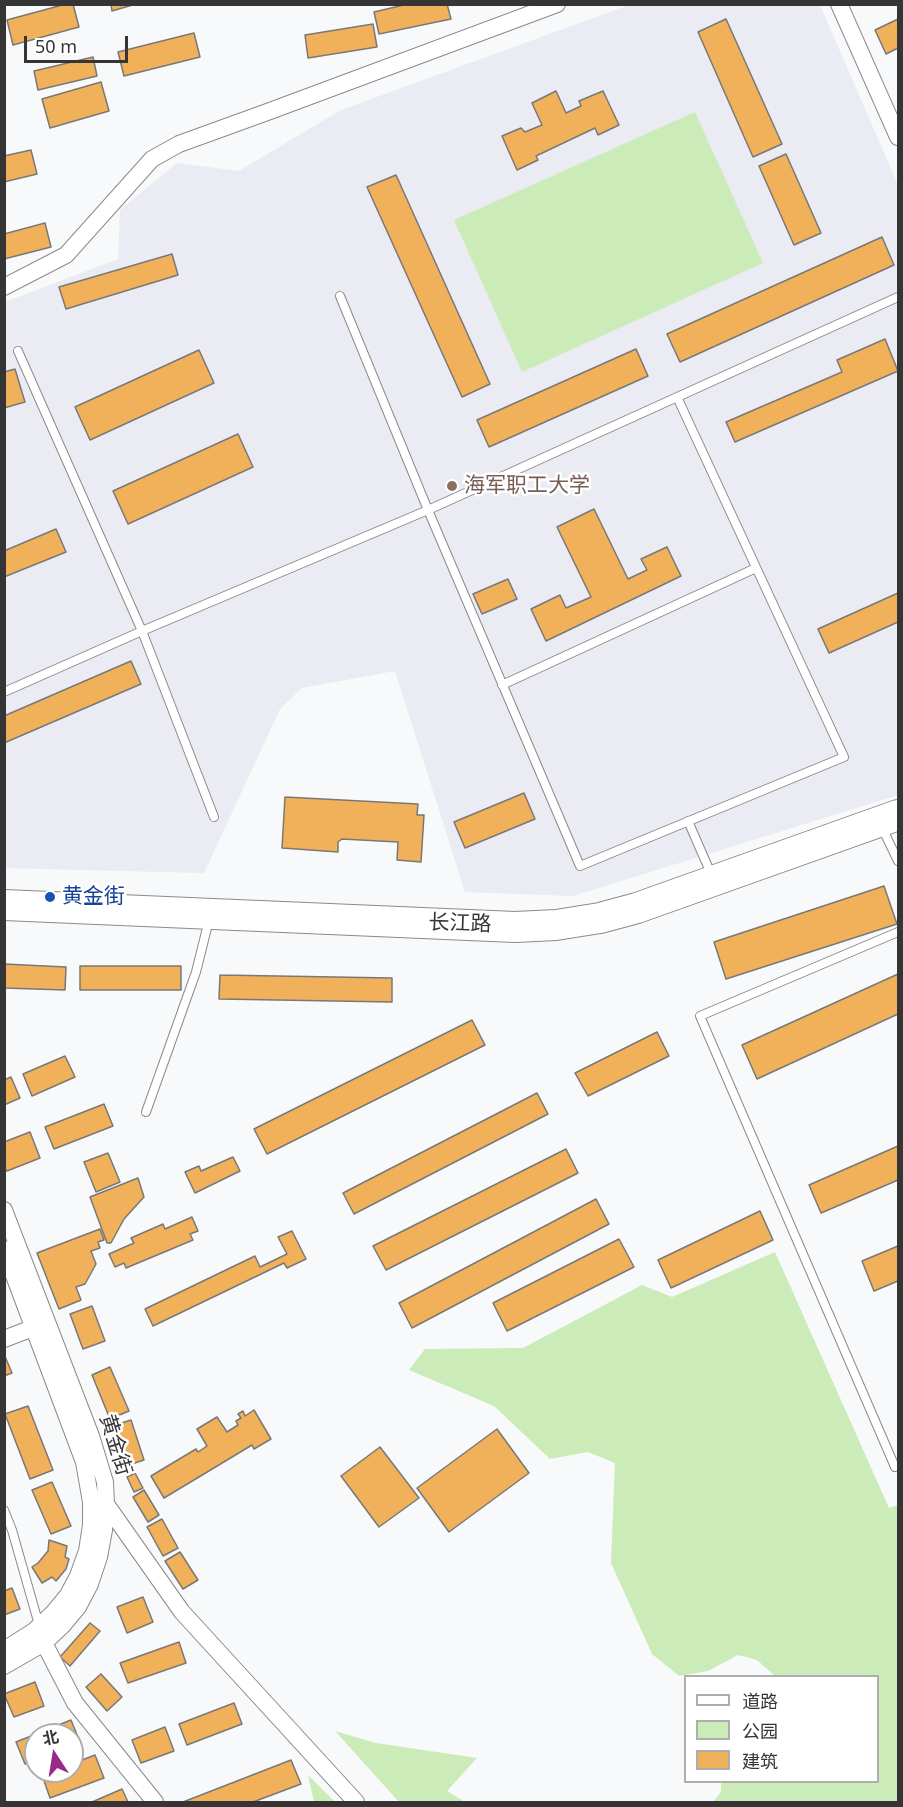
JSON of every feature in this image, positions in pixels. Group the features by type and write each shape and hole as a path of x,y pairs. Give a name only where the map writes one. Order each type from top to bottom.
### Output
{"highway":[{"name":"长江路","path":"4,905 515,927 556,925 600,918 637,908 715,881 895,836"},
{"name":"长江路","path":"4,919 518,941 557,939 601,933 642,922 895,836"}],"street":[{"path":"839,4 898,137"},
{"path":"4,287 66,255 152,159 178,144 546,7"},
{"name":"黄金街","path":"4,1210 99,1503 104,1530 99,1557 90,1584 78,1607 44,1643 4,1666"},
{"name":"黄金街","path":"4,1249 41,1324"},
{"path":"4,1339 41,1324"},
{"path":"99,1503 182,1612 356,1803"},
{"name":"黄金街","path":"4,1650 39,1626 68,1594 78,1576 87,1551 91,1525 99,1503"},
{"path":"39,1626 44,1643 75,1703 154,1803"}],"lane":[{"path":"340,296 428,510 580,866 844,757 677,397"},
{"path":"4,692 141,631 428,510 898,297"},
{"path":"18,351 141,631 214,817"},
{"path":"502,685 756,568"},
{"path":"688,821 715,881"},
{"path":"146,1112 196,972 207,928"},
{"path":"898,932 700,1016 895,1467 898,1466"},
{"path":"4,1510 12,1530 39,1626"}],"shaded area":[{"name":"海军职工大学","path":"629,5 820,5 898,185 898,795 573,896 465,892 395,671 302,688 280,709 204,873 5,868 5,302 118,259 120,210 177,163 239,171 341,110"}],"green space":[{"path":"695,112 763,263 522,372 454,220"},
{"path":"775,1252 889,1508 898,1505 898,1802 713,1802 721,1792 721,1783 879,1783 879,1675 774,1675 757,1660 738,1655 708,1671 679,1676 652,1654 611,1563 615,1463 588,1452 550,1459 494,1406 409,1370 425,1349 523,1348 642,1285 672,1297"},
{"path":"335,1731 376,1743 477,1758 447,1791 465,1802 399,1802"},
{"path":"308,1775 335,1802 314,1802"}],"building":[{"path":"73,4 79,27 13,45 7,20"},
{"path":"111,4 136,4 112,11"},
{"path":"408,4 447,4 451,19 379,34 374,12"},
{"path":"726,19 782,144 753,157 698,32"},
{"path":"898,19 898,48 886,54 875,30"},
{"path":"373,24 377,47 308,58 305,35"},
{"path":"194,33 200,57 124,76 118,52"},
{"path":"93,57 97,76 38,90 34,71"},
{"path":"101,82 109,111 50,128 42,99"},
{"path":"556,91 566,113 581,106 579,101 603,91 619,125 598,135 595,128 536,156 538,160 517,170 502,136 521,128 525,132 542,125 532,103"},
{"path":"31,150 37,174 4,182 4,156"},
{"path":"786,154 821,233 794,245 759,166"},
{"path":"396,175 490,384 462,397 367,187"},
{"path":"45,223 51,247 4,259 4,234"},
{"path":"882,237 894,265 680,362 667,334"},
{"path":"172,254 178,275 66,309 59,287"},
{"path":"885,339 898,371 735,442 726,422 842,372 837,360"},
{"path":"636,349 648,376 489,447 477,420"},
{"path":"199,350 214,383 90,440 75,407"},
{"path":"15,369 25,402 4,408 4,372"},
{"path":"238,434 253,467 128,524 113,491"},
{"path":"594,509 628,579 647,570 641,559 667,547 681,576 546,641 531,609 560,595 566,608 591,597 557,527"},
{"path":"56,529 66,552 4,577 4,551"},
{"path":"508,579 517,599 482,614 473,594"},
{"path":"898,593 898,622 829,653 818,629"},
{"path":"131,661 141,684 4,743 4,716"},
{"path":"524,793 535,819 465,848 454,822"},
{"path":"285,797 418,804 417,815 424,815 421,862 397,860 398,842 342,839 338,842 338,852 282,848"},
{"path":"884,886 897,924 726,979 714,942"},
{"path":"4,964 66,967 65,990 4,988"},
{"path":"80,966 181,966 181,990 80,990"},
{"path":"898,974 898,1014 757,1079 742,1045"},
{"path":"220,975 392,978 392,1002 219,999"},
{"path":"472,1020 485,1045 267,1154 254,1129"},
{"path":"657,1032 669,1056 588,1096 575,1073"},
{"path":"65,1056 75,1077 32,1096 23,1074"},
{"path":"11,1077 20,1098 4,1105 4,1080"},
{"path":"537,1093 548,1114 354,1214 343,1193"},
{"path":"104,1104 113,1126 54,1149 45,1127"},
{"path":"30,1132 40,1158 7,1171 4,1167 4,1142"},
{"path":"898,1146 898,1180 821,1213 809,1185"},
{"path":"566,1149 578,1173 386,1270 373,1246"},
{"path":"108,1153 120,1182 96,1192 84,1162"},
{"path":"233,1157 240,1171 195,1193 185,1172 199,1166 201,1171"},
{"path":"138,1178 144,1197 124,1219 111,1243 107,1243 90,1197"},
{"path":"596,1199 609,1224 412,1328 399,1303"},
{"path":"760,1211 773,1240 671,1288 658,1260"},
{"path":"192,1217 198,1231 190,1234 193,1240 126,1268 124,1263 115,1267 109,1254 134,1243 131,1238 163,1224 165,1229"},
{"path":"100,1229 104,1240 98,1242 100,1248 91,1251 96,1264 85,1284 76,1287 81,1300 59,1309 37,1253"},
{"path":"292,1231 306,1259 287,1268 284,1263 153,1326 145,1309 255,1256 260,1267 287,1254 278,1237"},
{"path":"619,1239 634,1267 507,1331 493,1303"},
{"path":"898,1246 898,1281 874,1291 862,1261"},
{"path":"92,1306 105,1341 83,1349 70,1314"},
{"path":"4,1354 12,1373 4,1376"},
{"path":"110,1367 129,1411 110,1419 92,1375"},
{"path":"28,1406 53,1470 30,1479 5,1414"},
{"path":"254,1410 271,1439 254,1449 252,1445 164,1498 151,1476 196,1449 198,1452 207,1446 197,1429 217,1417 227,1432 238,1425 236,1421 241,1418 238,1414 243,1411 245,1416"},
{"path":"131,1420 144,1460 126,1466 112,1426"},
{"path":"497,1429 529,1473 449,1532 417,1488"},
{"path":"380,1447 419,1498 379,1527 341,1476"},
{"path":"135,1473 143,1488 134,1492 127,1477"},
{"path":"52,1482 71,1526 51,1534 32,1490"},
{"path":"144,1490 159,1515 148,1522 133,1497"},
{"path":"162,1519 178,1548 163,1556 147,1527"},
{"path":"49,1540 67,1546 65,1557 69,1559 66,1569 56,1581 52,1577 42,1583 32,1567 48,1551"},
{"path":"180,1552 198,1580 183,1589 165,1561"},
{"path":"12,1588 20,1609 4,1615 4,1591"},
{"path":"143,1597 153,1622 127,1633 117,1607"},
{"path":"90,1623 100,1631 70,1666 60,1657"},
{"path":"179,1642 186,1663 128,1683 120,1663"},
{"path":"101,1674 122,1697 107,1711 86,1687"},
{"path":"35,1682 44,1706 14,1717 4,1694"},
{"path":"234,1703 242,1724 187,1745 179,1724"},
{"path":"165,1727 174,1751 141,1763 132,1740"},
{"path":"24,1739 24,1762 16,1742"},
{"path":"95,1755 104,1778 50,1798 45,1783 84,1783 84,1759"},
{"path":"291,1760 301,1784 253,1802 183,1802"},
{"path":"122,1789 128,1802 92,1802"}],"place":[{"name":"海军职工大学","path":"452,486"},
{"name":"黄金街","path":"50,897"}]}
